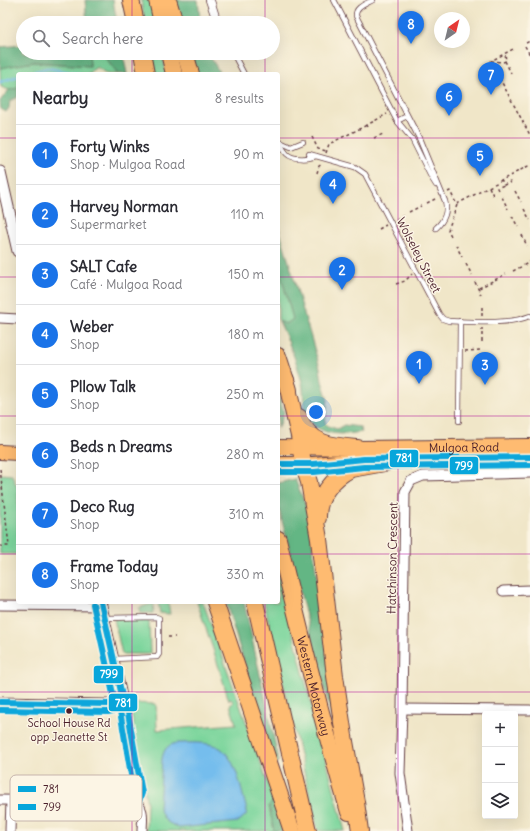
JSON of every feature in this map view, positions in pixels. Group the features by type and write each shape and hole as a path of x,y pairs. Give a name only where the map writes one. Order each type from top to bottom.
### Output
{"highway":[{"path":"131,0 132,16"},
{"path":"131,0 134,16"},
{"path":"157,0 160,16"},
{"path":"168,0 173,16"},
{"path":"134,60 135,72"},
{"path":"143,60 146,72"},
{"path":"171,60 174,72"},
{"path":"186,60 190,72"},
{"path":"280,362 303,427 307,432 318,441 326,444 358,448"},
{"path":"286,380 301,447 303,464 309,482 318,540 335,676 360,831"},
{"path":"318,540 318,514 322,500 326,491 341,474 350,469 413,458"},
{"name":"Western Motorway","path":"280,547 328,743 355,831"},
{"path":"216,604 292,831"},
{"path":"255,604 308,831"}],"main road":[{"path":"0,444 16,445"},
{"name":"Mulgoa Road","path":"280,447 358,448 530,446"},
{"path":"0,452 16,453"},
{"name":"Mulgoa Road","path":"280,464 303,464 364,459 530,457"}],"street":[{"path":"0,172 2,189 16,243"},
{"path":"0,318 16,318"},
{"name":"Hatchinson Crescent","path":"402,709 404,496 407,488 411,481 422,476 530,473"},
{"path":"502,591 530,590"},
{"path":"0,604 102,604 122,696 117,701 0,702"},
{"path":"408,831 400,773 402,709 530,710"},
{"path":"0,800 10,801"},
{"path":"10,821 10,831"}],"lane":[{"path":"334,0 397,121 412,140 430,177 440,190"},
{"path":"373,0 358,8 356,16 434,171 446,207 444,219 436,228"},
{"path":"210,1 214,16"},
{"path":"210,1 216,16"},
{"path":"237,60 243,72"},
{"path":"397,121 407,116"},
{"path":"280,141 291,147 303,142"},
{"path":"280,142 287,154 305,159 316,156"},
{"name":"Wolseley Street","path":"309,154 355,167 365,174 438,314 443,319 447,321 505,322 530,316"},
{"path":"459,422 460,321"},
{"path":"105,618 156,616 159,618 159,654 157,657 114,659"},
{"path":"117,701 127,707 139,775"}],"path":[{"path":"526,43 530,41"},
{"path":"525,46 530,55"},
{"path":"490,61 515,48"},
{"path":"505,53 505,61 511,72"},
{"path":"490,61 505,61"},
{"path":"490,61 530,135"},
{"path":"312,137 318,149 327,152 329,144 392,111"},
{"path":"374,138 383,134"},
{"path":"317,173 319,166 323,163"},
{"path":"456,204 530,165"},
{"path":"501,179 504,185"},
{"path":"498,190 497,188 510,182 511,184"},
{"path":"489,187 494,197"},
{"path":"515,191 520,202"},
{"path":"427,203 438,197"},
{"path":"502,197 508,209"},
{"path":"409,212 421,206"},
{"path":"524,210 530,220"},
{"path":"396,220 403,216"},
{"path":"512,216 518,227"},
{"path":"379,229 386,225"},
{"path":"522,235 527,246"},
{"path":"456,246 462,256"},
{"path":"454,253 458,250"},
{"path":"513,271 530,262"},
{"path":"466,264 472,275"},
{"path":"396,284 405,281 412,274"},
{"path":"479,288 506,274"},
{"path":"475,282 481,295"},
{"path":"482,304 482,316"},
{"path":"482,327 482,342"},
{"path":"465,351 482,350"},
{"path":"0,469 9,546 0,546"},
{"path":"168,637 175,637"},
{"path":"117,701 116,710 126,747 131,775"}],"green space":[{"path":"85,0 113,0 116,16 86,16"},
{"path":"141,0 151,0 154,16 144,16"},
{"path":"175,0 198,0 200,16 179,16"},
{"path":"16,46 16,60 90,60 90,66 34,62 0,68 0,47"},
{"path":"90,60 107,60 116,72 104,72 97,67 91,72 16,72 16,88 9,90 1,87 0,68 34,62 90,66"},
{"path":"107,60 124,60 127,72 116,71"},
{"path":"152,60 164,60 167,72 155,72"},
{"path":"192,60 212,60 219,72 196,72"},
{"path":"16,88 16,98 10,101 9,108 6,112 1,109 0,101 9,90"},
{"path":"280,232 328,400 325,423 328,426 337,429 344,425 360,427 362,432 344,434 327,432 312,424 307,417 304,407 303,386 299,372 292,350 280,323 280,321 286,324 293,319 280,272"},
{"path":"280,272 293,319 286,324 280,321"},
{"path":"280,400 284,413 280,424"},
{"path":"0,474 12,475 16,484 16,554 0,554"},
{"path":"295,479 308,511 337,730 335,730 280,513 280,483"},
{"path":"280,581 345,831 318,831 264,604 280,604"},
{"path":"154,604 153,613 140,613 139,608"},
{"path":"158,604 168,604 170,614 160,613"},
{"path":"198,604 204,604 274,800 269,806 274,831 146,831 147,803 138,760 130,705 131,703 156,704 157,730 236,724 230,705 233,703 230,699 229,701"},
{"path":"227,604 244,604 279,761 274,764"},
{"path":"114,619 149,620 150,653 122,654"},
{"path":"120,708 125,710 137,775 133,775 130,748"},
{"path":"274,800 283,831 274,831 269,806"}],"water":[{"path":"177,743 210,744 220,748 226,753 238,776 247,810 246,815 238,822 179,828 164,819 159,808 162,759 166,748"}],"waterway":[{"path":"33,72 47,68 68,72"},
{"path":"0,82 16,77"}],"transit line":[{"name":"781","path":"280,464 313,464 364,459 530,457"},
{"name":"799","path":"280,472 314,472 364,467 530,465"},
{"name":"799","path":"93,604 113,694 112,701 120,711 131,775"},
{"name":"781","path":"101,604 122,696 120,699 127,707 139,775"},
{"name":"781","path":"0,702 107,704 117,703 120,699"},
{"name":"799","path":"0,710 108,712 120,710 126,704"}],"place":[{"name":"Frame Today","path":"411,44"},
{"name":"Deco Rug","path":"491,95"},
{"name":"Beds n Dreams","path":"449,116"},
{"name":"Pllow Talk","path":"480,176"},
{"name":"Weber","path":"333,204"},
{"name":"Harvey Norman","path":"342,290"},
{"name":"Forty Winks","path":"419,384"},
{"name":"SALT Cafe","path":"485,385"},
{"name":"School House Rd opp Jeanette St","path":"69,711"}]}
